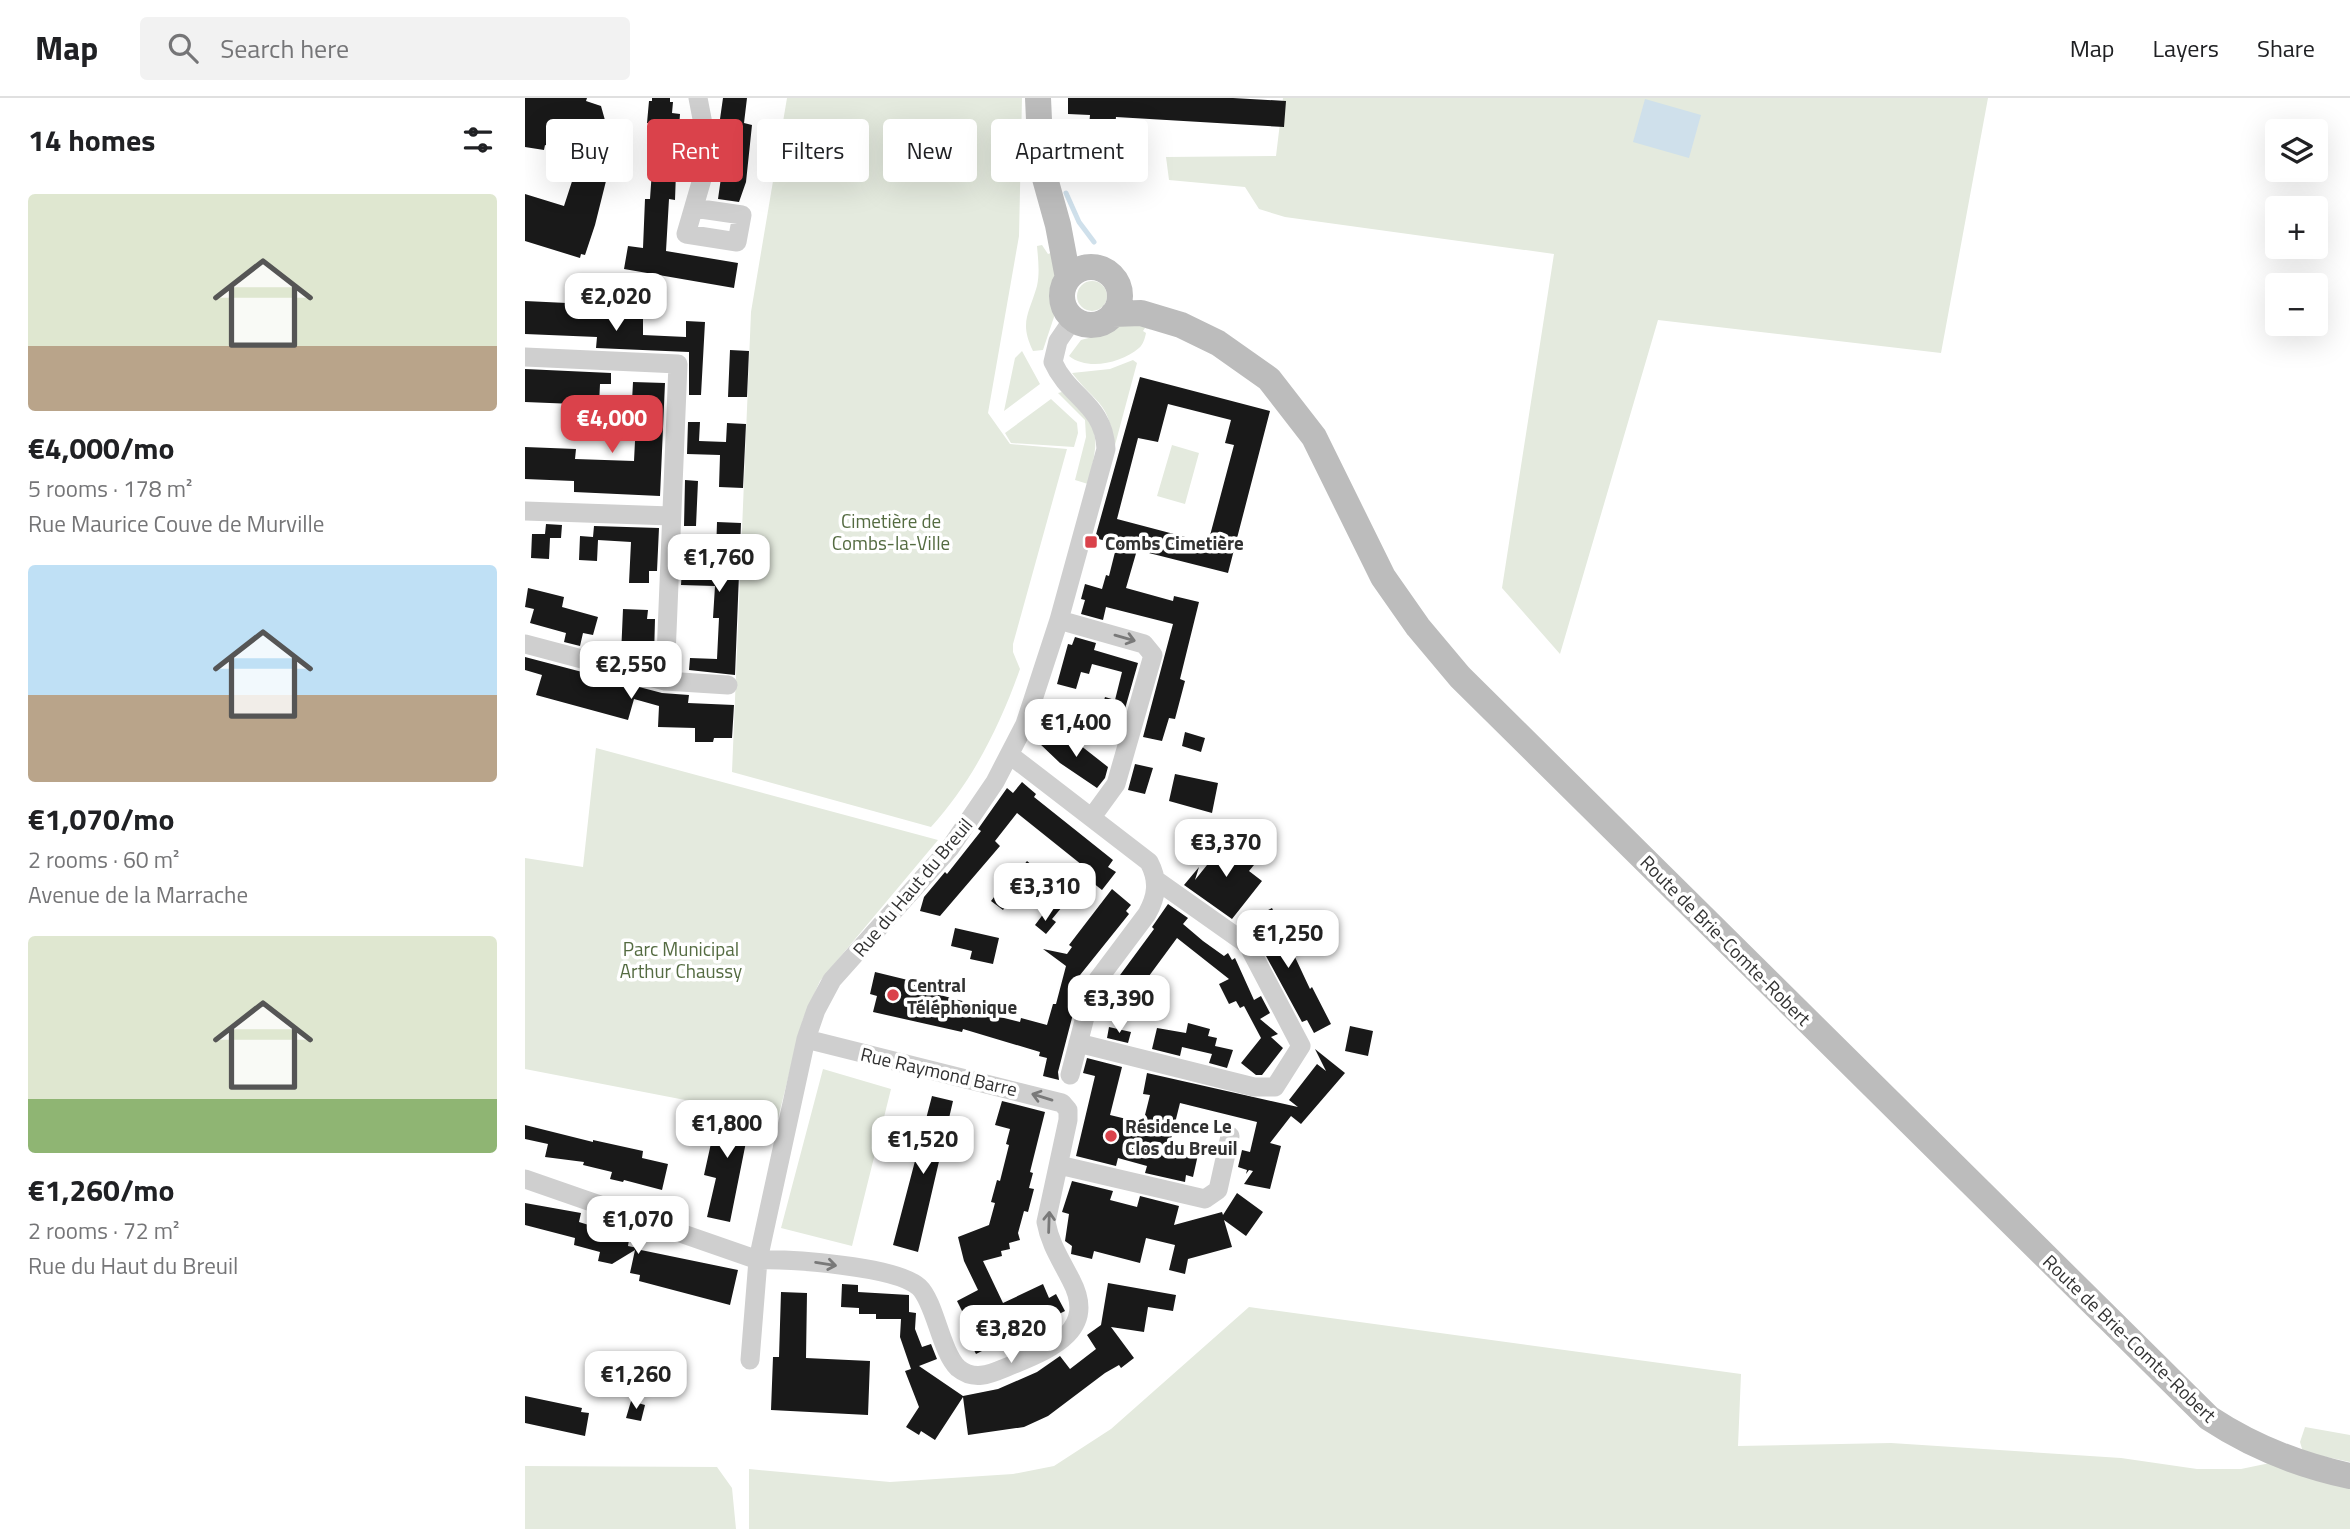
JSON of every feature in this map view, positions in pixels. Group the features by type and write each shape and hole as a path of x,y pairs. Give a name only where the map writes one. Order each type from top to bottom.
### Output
{"main road":[{"name":"Route de Brie-Comte-Robert","path":"1038,98 1041,164 1058,225 1068,278"},
{"name":"Route de Brie-Comte-Robert","path":"1058,225 1103,273 1154,303 1181,325"},
{"path":"1076,271 1103,273 1120,294 1119,304 1113,314 1102,323 1093,325 1073,319 1063,301 1063,291 1068,278 1076,271"},
{"name":"Route de Brie-Comte-Robert","path":"1113,314 1141,313 1181,325 1218,343 1269,379 1314,437 1383,577 1418,628 1460,677 2199,1408 2242,1440 2280,1456 2350,1476"}],"street":[{"path":"694,208 709,155 698,98"},
{"name":"Rue du Haut du Breuil","path":"750,1360 758,1260 806,1039 816,1010 832,980 950,848 995,782 1037,695 1106,449 1099,419 1062,379 1053,362 1058,341 1073,319"},
{"path":"525,357 678,364 665,681"},
{"path":"525,511 671,516"},
{"path":"1059,620 1144,643 1153,655 1116,783 1092,817"},
{"path":"525,644 665,681 728,685"},
{"path":"1010,755 1149,862 1156,880 1153,904 1093,986 1070,1075"},
{"path":"1078,1044 1254,1087 1275,1087 1301,1046 1248,945 1156,880"},
{"name":"Rue Raymond Barre","path":"806,1039 1062,1103 1067,1110 1068,1120 1059,1165"},
{"path":"525,1179 758,1260 793,1259 900,1277 920,1288 956,1366 968,1374 983,1376 1053,1348 1070,1334 1078,1313 1073,1284 1049,1238 1046,1222 1059,1165 1205,1199 1218,1190 1230,1136"}],"green space":[{"name":"Cimetière de Combs-la-Ville","path":"787,98 1022,98 1022,119 991,119 991,182 1020,182 1019,236 988,413 1010,444 1067,449 1013,644 1013,652 1020,669 1003,711 972,772 931,827 732,772 751,312 773,182 869,182 869,119 783,119"},
{"path":"1283,98 1988,98 1941,353 1658,320 1560,654 1502,588 1554,254 1285,217 1259,209 1245,187 1169,180 1166,157 1276,156"},
{"path":"1042,245 1048,254 1056,251 1060,268 1055,289 1056,311 1043,350 1033,351 1026,325 1038,281 1037,246"},
{"path":"1092,281 1103,285 1107,296 1103,307 1092,311 1081,307 1077,296 1081,285"},
{"path":"1124,319 1152,330 1145,328 1143,343 1132,353 1114,361 1095,364 1077,361 1069,356 1081,340 1107,333"},
{"path":"1022,351 1040,384 1004,411 1015,358"},
{"path":"1133,360 1137,363 1115,445 1105,411 1072,373 1110,369"},
{"path":"1062,392 1084,415 1094,433 1094,453 1088,484 1075,480 1086,437 1085,420 1058,393"},
{"path":"1051,399 1077,423 1078,433 1074,447 1011,443 1005,433"},
{"path":"1172,445 1199,453 1185,504 1157,496"},
{"name":"Parc Municipal Arthur Chaussy","path":"596,748 938,840 820,981 803,1019 778,1118 525,1069 525,858 583,867"},
{"path":"823,1069 891,1089 852,1246 781,1228"},
{"path":"1249,1307 1741,1374 1738,1446 1891,1443 2121,1458 2197,1469 2241,1469 2270,1463 2350,1486 2350,1529 749,1529 749,1469 890,1482 1013,1474 1054,1466 1111,1429"},
{"path":"2305,1427 2350,1435 2350,1462 2303,1452 2300,1442"},
{"path":"525,1466 717,1467 732,1488 736,1529 525,1529"}],"water":[{"path":"1645,99 1701,115 1689,158 1633,142"}],"building":[{"path":"525,98 587,98 586,101 601,106 605,119 546,119 544,150 525,147"},
{"path":"652,98 670,98 670,102 673,102 672,113 680,114 680,119 647,119 649,101 652,101"},
{"path":"723,98 747,98 744,123 752,125 746,182 739,202 718,199 720,182 743,182 743,119 720,119"},
{"path":"1068,98 1233,98 1286,101 1284,127 1116,117 1090,119 1090,115 1068,114"},
{"path":"572,182 606,182 585,255 581,254 580,258 525,241 525,194 564,206"},
{"path":"651,182 676,182 675,200 669,199 666,251 738,263 734,288 624,269 628,246 643,248 645,199 650,199"},
{"path":"525,301 588,304 587,314 643,316 643,335 686,337 686,321 705,322 701,395 689,395 689,352 596,348 597,337 525,334"},
{"path":"730,350 749,351 747,397 728,397"},
{"path":"525,369 611,373 611,384 600,384 599,405 525,402"},
{"path":"1140,377 1270,411 1228,573 1137,550 1126,588 1173,601 1174,596 1199,602 1180,679 1185,681 1175,719 1169,718 1162,741 1143,737 1173,624 1106,607 1103,620 1081,614 1085,600 1081,599 1085,584 1102,589 1106,575 1109,576 1117,544 1095,538","holes":["1168,404 1231,420 1225,443 1234,445 1208,543 1117,519 1138,438 1158,442"]},
{"path":"633,382 665,383 660,496 574,492 574,481 525,479 525,447 576,449 575,459 634,461 637,401 632,401"},
{"path":"688,422 700,422 699,441 726,442 727,423 746,424 743,488 719,487 720,455 687,454"},
{"path":"685,480 698,481 696,526 684,526"},
{"path":"717,522 741,523 735,675 689,670 690,658 717,659 719,618 713,618 715,586 681,585 683,552 716,554"},
{"path":"546,524 562,525 561,538 550,538 549,559 531,558 532,534 545,534"},
{"path":"594,526 659,528 657,571 649,571 649,583 629,583 631,542 598,540 597,561 579,560 580,536 593,537"},
{"path":"528,588 564,597 562,607 598,617 593,635 583,633 580,646 564,642 566,633 530,623 534,609 525,607"},
{"path":"623,609 648,610 647,619 655,619 654,657 621,655"},
{"path":"1075,637 1096,643 1094,650 1138,663 1115,744 1108,743 1116,715 1101,711 1105,697 1115,700 1122,672 1092,664 1089,674 1081,672 1076,689 1057,684 1068,644 1072,645"},
{"path":"525,657 662,693 689,695 688,703 734,705 732,738 695,742 695,728 658,727 659,706 634,699 628,720 536,695 542,675 525,670"},
{"path":"1049,731 1068,743 1071,738 1108,767 1105,778 1097,788 1060,763 1039,743"},
{"path":"1185,732 1205,738 1201,752 1182,746"},
{"path":"1135,764 1153,768 1145,794 1128,790"},
{"path":"1175,774 1218,783 1212,813 1169,801"},
{"path":"1022,782 1036,794 1034,797 1113,860 1108,867 1116,872 1102,890 1088,879 1092,873 1017,813 995,841 1000,846 940,916 920,911 924,897 945,872 947,874 981,831 978,829 1007,788 1013,793"},
{"path":"1231,835 1248,849 1243,856 1254,865 1249,871 1262,881 1232,919 1184,885 1199,867 1195,880"},
{"path":"1027,861 1039,871 1030,882 1018,872"},
{"path":"1001,888 1012,897 1003,910 991,901"},
{"path":"1112,889 1131,905 1126,911 1129,914 1072,985 1080,987 1058,1072 1059,1080 1043,1076 1047,1058 1039,1056 1040,1052 963,1029 962,1032 873,1012 877,996 870,994 875,972 916,982 914,988 966,1002 964,1008 1020,1022 1021,1018 1047,1025 1053,1004 1056,1004 1066,966 1043,949 1067,954 1072,947 1069,945"},
{"path":"1051,898 1062,907 1052,919 1041,911"},
{"path":"1168,904 1188,918 1183,924 1203,941 1224,956 1228,953 1232,960 1235,958 1254,1000 1261,996 1270,1013 1260,1019 1278,1034 1271,1037 1283,1048 1262,1075 1256,1075 1241,1063 1261,1038 1244,1006 1240,1008 1236,1001 1229,1004 1219,984 1229,979 1177,938 1135,995 1129,991 1124,1008 1115,1020 1098,1016 1102,1001 1106,1002 1109,990 1154,929 1152,927"},
{"path":"1272,908 1310,989 1312,987 1331,1024 1314,1033 1307,1020 1302,1022 1247,921"},
{"path":"1044,913 1056,922 1046,934 1035,925"},
{"path":"955,928 999,938 993,964 970,959 972,951 951,946"},
{"path":"1188,1023 1210,1029 1208,1036 1217,1038 1215,1046 1233,1050 1227,1068 1209,1063 1212,1054 1182,1047 1180,1056 1152,1049 1157,1028 1186,1033"},
{"path":"1350,1026 1373,1031 1368,1056 1345,1051"},
{"path":"1109,1027 1131,1032 1128,1043 1107,1038"},
{"path":"1315,1049 1345,1073 1301,1124 1291,1116 1270,1143 1281,1146 1270,1189 1244,1184 1253,1171 1249,1170 1246,1174 1247,1170 1238,1167 1242,1150 1250,1152 1257,1122 1180,1103 1170,1143 1199,1150 1193,1177 1186,1175 1185,1182 1145,1173 1147,1166 1118,1158 1116,1166 1076,1156 1095,1076 1083,1073 1087,1058 1122,1067 1110,1115 1143,1123 1150,1095 1143,1094 1147,1073 1298,1107 1289,1100 1317,1064 1326,1071"},
{"path":"932,1096 953,1101 918,1252 893,1245"},
{"path":"1002,1101 1045,1112 1030,1172 1033,1173 1029,1188 1034,1189 1028,1212 1024,1211 1018,1233 1020,1240 1009,1243 1010,1249 1001,1251 1002,1256 983,1261 1003,1303 1043,1284 1049,1298 1056,1294 1065,1311 1041,1323 1044,1327 999,1351 996,1344 976,1354 969,1340 975,1337 957,1301 978,1290 964,1261 958,1237 989,1225 995,1203 991,1202 997,1180 1000,1181 1009,1145 1006,1144 1010,1129 995,1125"},
{"path":"719,1107 755,1114 750,1133 748,1132 730,1222 707,1217 716,1178 704,1175"},
{"path":"525,1125 643,1151 642,1158 668,1164 662,1190 610,1179 612,1172 583,1165 584,1162 545,1157 548,1144 525,1139"},
{"path":"1072,1181 1113,1191 1110,1200 1137,1207 1140,1196 1179,1206 1174,1225 1222,1212 1223,1215 1237,1193 1263,1212 1246,1236 1224,1220 1232,1247 1188,1259 1185,1274 1169,1270 1175,1245 1146,1238 1140,1263 1094,1251 1092,1259 1071,1254 1072,1246 1065,1241 1069,1214 1062,1212"},
{"path":"525,1203 581,1213 579,1222 630,1234 628,1246 638,1248 636,1249 738,1270 730,1305 639,1281 640,1275 630,1273 635,1250 612,1264 598,1261 600,1252 574,1245 575,1238 525,1225"},
{"path":"1108,1283 1176,1295 1173,1311 1148,1307 1144,1332 1111,1327 1134,1358 1121,1368 1119,1365 1105,1373 1048,1416 1024,1427 968,1435 963,1397 935,1440 921,1431 919,1435 906,1427 919,1407 905,1371 911,1369 900,1337 901,1319 876,1319 876,1314 859,1314 859,1308 841,1307 842,1284 858,1285 858,1292 909,1295 909,1312 916,1313 915,1329 922,1347 931,1344 937,1359 919,1366 963,1396 998,1389 1037,1372 1060,1356 1070,1369 1096,1349 1087,1335 1101,1325"},
{"path":"781,1292 807,1293 806,1358 870,1361 868,1415 771,1410 773,1357 779,1357"},
{"path":"525,1396 582,1408 581,1412 589,1413 585,1436 525,1423"},
{"path":"631,1401 645,1405 641,1421 626,1418"}],"waterway":[{"path":"1066,193 1079,222 1094,242"}],"place":[{"name":"Combs Cimetière","path":"1091,542"},
{"name":"Central Téléphonique","path":"893,995"},
{"name":"Résidence Le Clos du Breuil","path":"1111,1136"}]}
